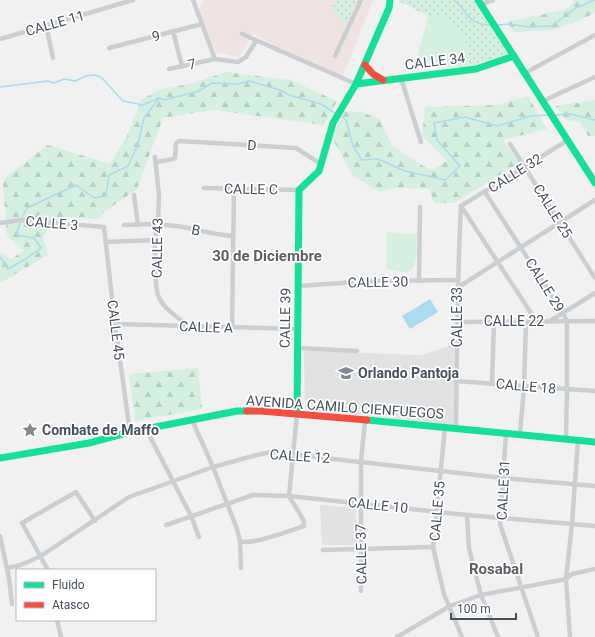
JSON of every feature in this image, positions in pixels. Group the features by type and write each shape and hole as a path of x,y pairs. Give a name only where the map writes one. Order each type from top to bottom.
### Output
{"main road":[{"path":"299,190 319,171 333,123 356,84 365,65 390,0"},
{"path":"480,2 595,183"},
{"name":"CALLE 34","path":"356,84 476,69 514,56"},
{"path":"365,65 368,71 383,80"},
{"name":"CALLE 39","path":"297,414 299,190"},
{"name":"AVENIDA CAMILO CIENFUEGOS","path":"0,458 89,443 130,432 237,411 297,414 566,438 595,442"}],"street":[{"name":"CALLE 11","path":"0,38 133,0"},
{"path":"193,0 215,58 238,62 246,57 256,41"},
{"path":"335,56 361,0"},
{"path":"480,2 493,0"},
{"name":"9","path":"109,48 202,24"},
{"path":"46,25 53,58"},
{"path":"173,31 182,66"},
{"path":"242,34 356,84"},
{"path":"525,73 595,35"},
{"name":"7","path":"169,69 215,58"},
{"path":"545,103 595,77"},
{"path":"402,78 421,142"},
{"name":"CALLE 32","path":"461,206 568,140"},
{"name":"D","path":"179,141 296,148 321,164"},
{"name":"CALLE 43","path":"179,141 176,143 175,158 173,160 156,159 159,195 158,224 156,227 155,240 158,295 164,306 188,326"},
{"name":"CALLE 25","path":"510,144 595,278"},
{"name":"CALLE C","path":"204,188 299,190"},
{"path":"232,328 234,188"},
{"name":"CALLE 29","path":"485,192 563,313 567,322 566,438"},
{"path":"134,195 138,224"},
{"path":"457,288 595,200"},
{"path":"461,206 537,322"},
{"name":"CALLE 33","path":"456,428 458,322 457,280 461,206"},
{"path":"419,281 420,208"},
{"name":"CALLE 3","path":"0,223 22,220 104,228"},
{"name":"B","path":"124,225 158,224 178,226 233,236"},
{"name":"CALLE 45","path":"104,228 115,324 130,432"},
{"path":"106,242 155,240"},
{"name":"CALLE 30","path":"298,286 363,281 457,280"},
{"path":"550,321 595,293"},
{"path":"492,383 494,321"},
{"name":"CALLE 22","path":"458,322 595,321"},
{"path":"520,434 524,387 526,322"},
{"name":"CALLE A","path":"115,324 297,329"},
{"path":"297,348 357,351"},
{"name":"CALLE 18","path":"456,381 595,391"},
{"name":"CALLE 39","path":"289,496 297,414"},
{"path":"192,420 213,467 226,504 237,529 240,541 241,568"},
{"name":"CALLE 37","path":"361,591 360,503 361,461 365,420"},
{"name":"CALLE 35","path":"445,428 433,547 444,594 462,637"},
{"path":"146,429 174,481 191,516 199,537"},
{"name":"CALLE 31","path":"506,433 500,524 538,637"},
{"path":"570,637 566,579 572,524 578,440"},
{"name":"CALLE 12","path":"7,568 21,565 41,556 129,497 213,467 271,452 503,478 595,486"},
{"path":"48,569 22,523 76,492 95,521"},
{"name":"CALLE 10","path":"166,525 253,495 289,496 467,515 595,526"},
{"path":"240,541 252,541 304,526 304,521 289,496"},
{"path":"467,515 469,548 481,595 498,637"},
{"path":"0,537 7,568 12,604"},
{"path":"323,550 433,547"},
{"path":"397,637 450,606 481,595 566,579 572,574 595,569"},
{"path":"57,621 61,637"}],"shaded area":[{"path":"203,0 373,0 343,76 302,59 253,34 239,58 216,52 198,12"},
{"path":"454,344 454,425 305,409 304,351 423,355"},
{"path":"320,505 356,508 357,545 322,545"}],"green space":[{"path":"336,0 356,0 347,22 345,23 333,12 332,9"},
{"path":"473,0 508,55 469,66 466,42 459,29 441,17 428,16 399,1"},
{"path":"575,0 595,0 595,13 553,30 514,32 507,22 567,9"},
{"path":"428,16 441,17 459,29 466,42 469,66 415,66"},
{"path":"226,72 290,80 337,101 324,125 213,110 163,118 137,189 104,212 99,219 56,217 43,238 48,255 0,283 0,252 11,259 24,251 7,236 3,184 7,176 48,145 110,164 127,136 141,100 160,89 190,84"},
{"path":"528,96 547,129 503,140 519,163 454,203 434,203 429,189 393,188 380,192 353,176 332,138 344,111 362,112 380,119 391,145 430,170 447,161 422,136 425,107 497,105"},
{"path":"595,100 595,136 588,136 580,122 566,120 555,106"},
{"path":"386,232 417,234 417,249 412,270 408,272 400,272 387,269"},
{"path":"198,368 202,409 135,421 129,374"}],"water":[{"path":"430,299 438,312 410,329 402,316"}],"waterway":[{"path":"454,0 469,17 477,23 490,25"},
{"path":"498,25 509,24 529,27 552,26 576,8 594,0"},
{"path":"0,87 48,81 54,83 64,79 75,81 86,76 94,75 101,77 123,101 143,105 159,98"},
{"path":"23,216 27,208 76,185 94,198 106,196 109,175 128,166 138,144 144,118 159,98 164,100 199,91 212,83 238,84 249,81 321,104 335,113"},
{"path":"556,115 570,114 595,120"},
{"path":"340,116 346,120 353,146 362,160 378,159 405,171 445,180 460,166 437,140 434,123 465,117 497,126 531,116 548,115"},
{"path":"0,257 8,269 41,248 34,238 16,235 20,223"}],"traffic: fast":[{"path":"297,414 299,190 319,171 333,123 356,84 389,8 390,0"},
{"path":"478,0 595,183"},
{"path":"356,84 476,69 514,56"},
{"path":"0,458 89,443 130,432 237,411 247,411"},
{"path":"367,420 595,442"}],"traffic: jam":[{"path":"365,65 373,74 383,80"},
{"path":"247,411 367,420"}],"place":[{"name":"Orlando Pantoja","path":"346,373"},
{"name":"Combate de Maffo","path":"30,430"}],"district":[{"name":"30 de Diciembre","path":"267,256"},
{"name":"Rosabal","path":"496,569"}]}
